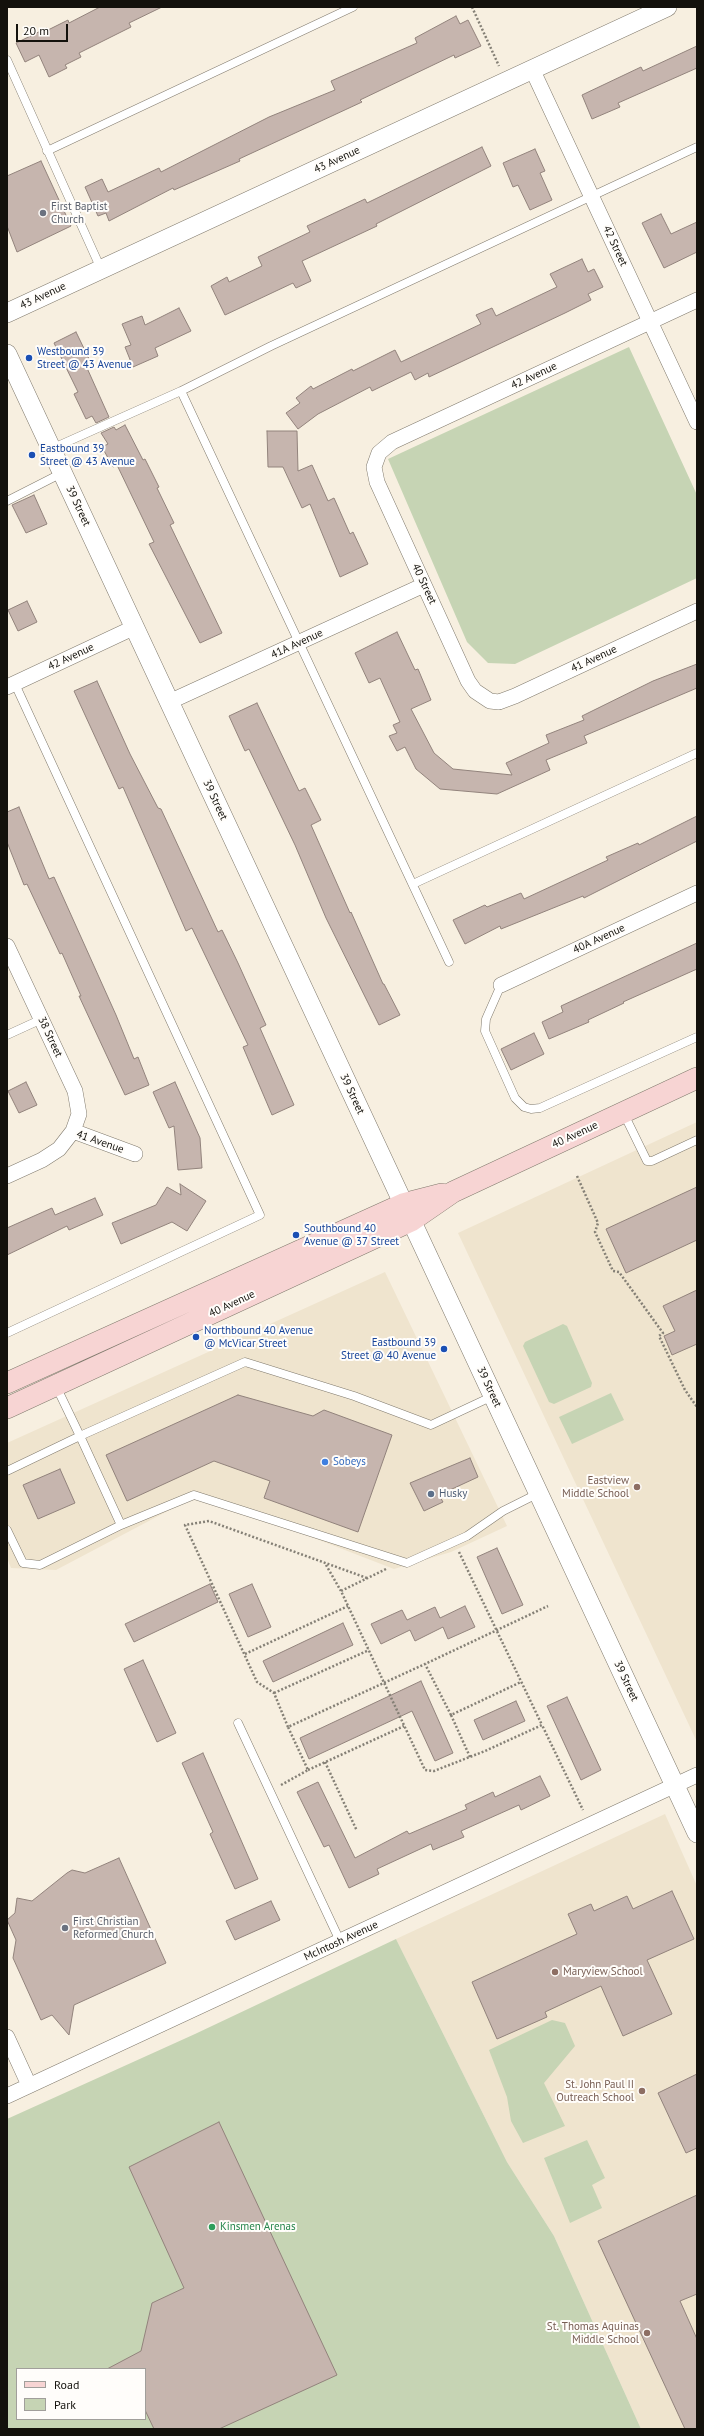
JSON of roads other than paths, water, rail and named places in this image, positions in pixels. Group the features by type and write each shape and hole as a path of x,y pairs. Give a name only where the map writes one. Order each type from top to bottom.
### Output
{"main road":[{"name":"40 Avenue","path":"7,1383 453,1192 697,1078"},
{"name":"40 Avenue","path":"7,1408 56,1386 407,1212"}],"street":[{"name":"43 Avenue","path":"7,313 667,7"},
{"name":"42 Street","path":"532,69 697,422"},
{"name":"42 Avenue","path":"376,458 383,448 392,442 697,300"},
{"name":"39 Street","path":"7,354 697,1833"},
{"name":"40 Street","path":"376,458 374,475 468,681 475,691 490,701"},
{"name":"41A Avenue","path":"169,702 424,585"},
{"name":"41 Avenue","path":"490,701 499,702 516,696 697,611"},
{"name":"42 Avenue","path":"11,686 135,627"},
{"name":"40A Avenue","path":"501,985 697,893"},
{"name":"38 Street","path":"7,946 42,1019 78,1102 79,1114 73,1131"},
{"name":"41 Avenue","path":"7,1176 51,1155 67,1141 73,1131 135,1154"},
{"name":"McIntosh Avenue","path":"7,2096 697,1775"},
{"path":"7,2037 29,2085"}],"lane":[{"path":"47,151 353,7"},
{"path":"7,60 101,269"},
{"path":"51,449 181,391 278,343 697,147"},
{"path":"181,391 449,962"},
{"path":"7,501 62,473"},
{"path":"7,1333 260,1215 11,686"},
{"path":"413,884 697,753"},
{"path":"501,985 486,1019 485,1031 515,1098 524,1107 531,1109 540,1108 697,1037"},
{"path":"7,1034 42,1019"},
{"path":"623,1112 646,1161 652,1161 697,1140"},
{"path":"7,1471 80,1436 245,1362 381,1406 431,1425 493,1396"},
{"path":"56,1386 121,1525"},
{"path":"7,1530 23,1563 40,1564 121,1525 194,1495 407,1563 467,1536 503,1511 539,1494"},
{"path":"238,1723 340,1941"}],"place":[{"name":"First Baptist Church","path":"43,213"},
{"name":"Westbound 39 Street @ 43 Avenue","path":"29,358"},
{"name":"Eastbound 39 Street @ 43 Avenue","path":"32,455"},
{"name":"Southbound 40 Avenue @ 37 Street","path":"296,1235"},
{"name":"Northbound 40 Avenue @ McVicar Street","path":"196,1337"},
{"name":"Eastbound 39 Street @ 40 Avenue","path":"444,1349"},
{"name":"Sobeys","path":"325,1462"},
{"name":"Eastview Middle School","path":"637,1487"},
{"name":"Husky","path":"431,1494"},
{"name":"First Christian Reformed Church","path":"65,1928"},
{"name":"Maryview School","path":"555,1972"},
{"name":"St. John Paul II Outreach School","path":"642,2091"},
{"name":"Kinsmen Arenas","path":"212,2227"},
{"name":"St. Thomas Aquinas Middle School","path":"647,2333"}]}
